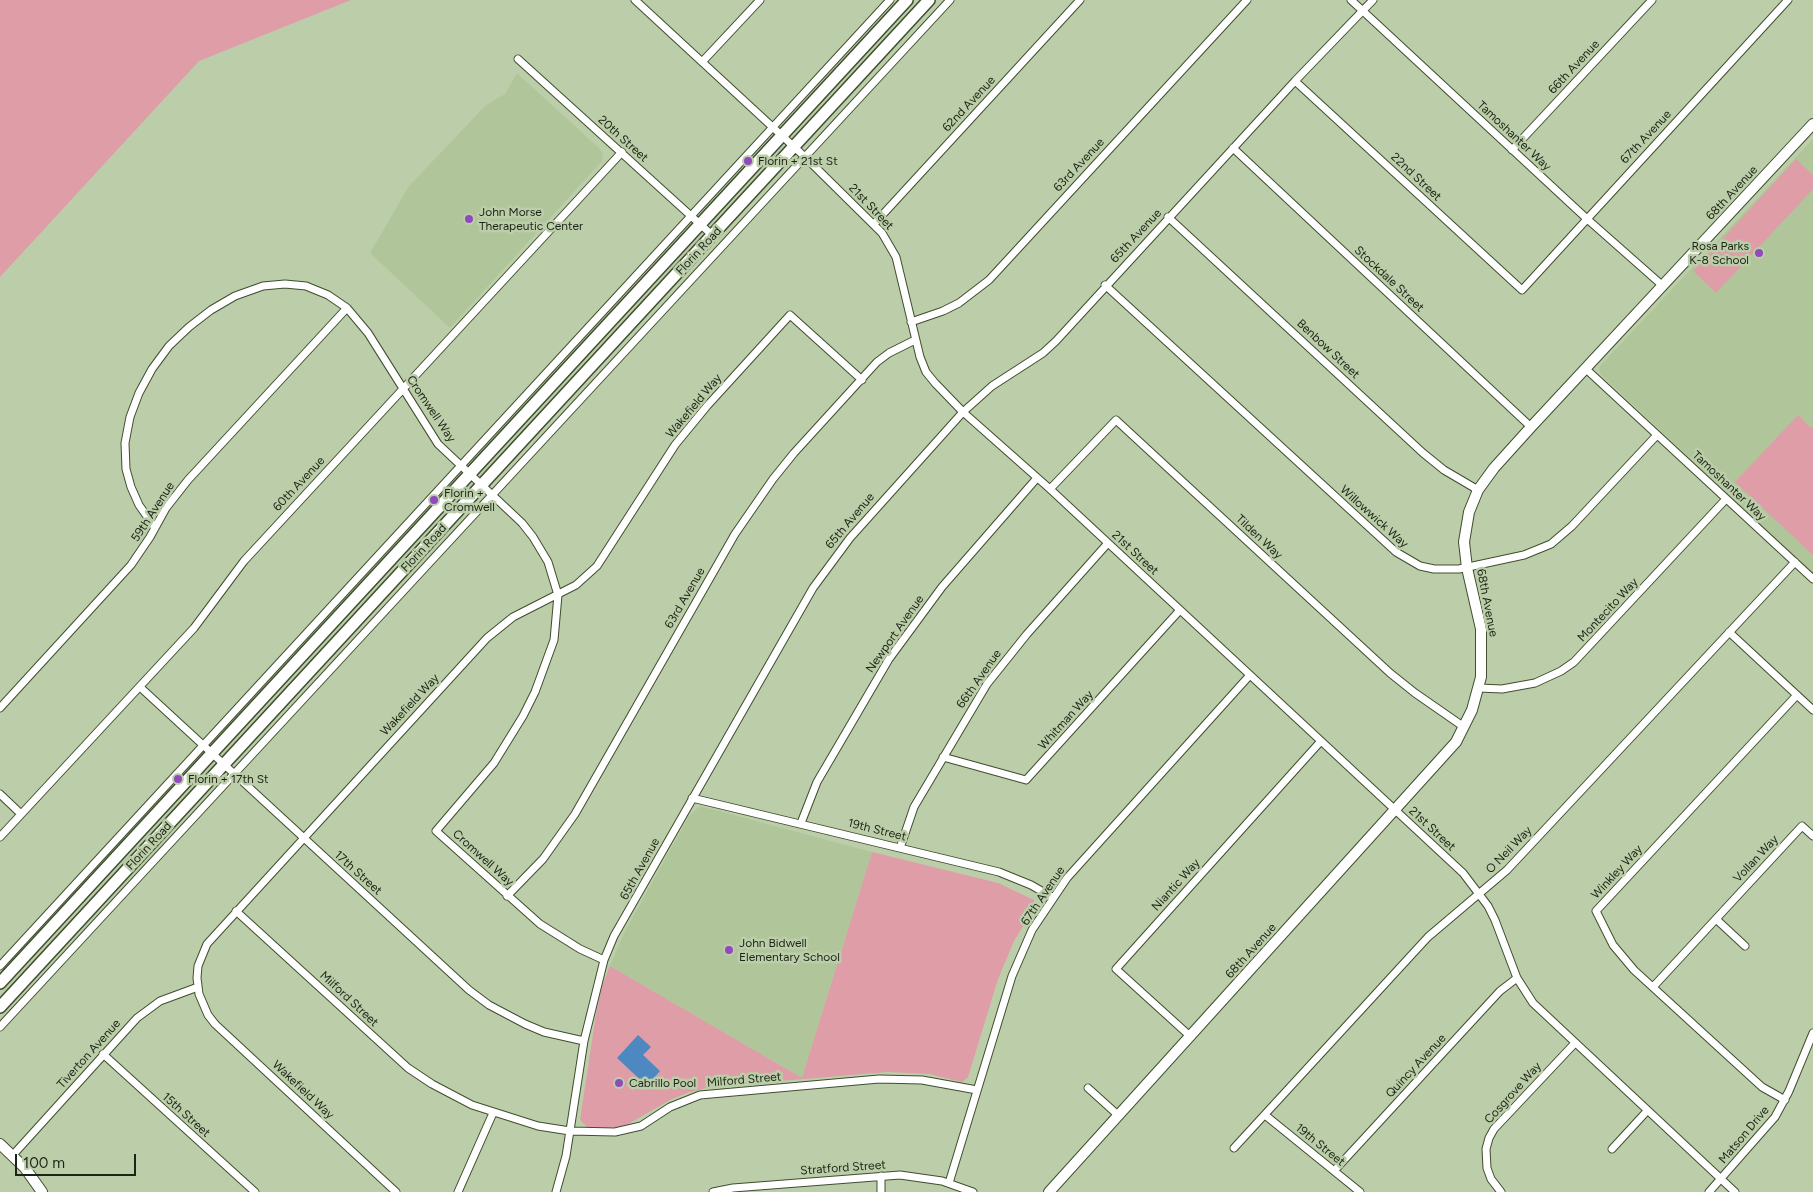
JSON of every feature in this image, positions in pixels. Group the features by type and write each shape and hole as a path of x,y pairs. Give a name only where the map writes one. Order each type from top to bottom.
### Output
{"main road":[{"name":"Florin Road","path":"0,983 207,748 695,220 782,136 907,0"},
{"name":"Florin Road","path":"0,1007 929,0"}],"street":[{"name":"21st Street","path":"635,0 805,157 874,224 890,244 896,257 915,340 926,372 963,412 1050,489 1463,873 1495,920 1517,978 1534,1003 1735,1192"},
{"path":"702,62 760,0"},
{"name":"Florin Road","path":"695,220 773,127 890,0"},
{"name":"Florin Road","path":"0,1027 950,0"},
{"name":"62nd Avenue","path":"874,224 1080,0"},
{"name":"63rd Avenue","path":"912,322 959,302 988,280 1247,0"},
{"name":"Tamoshanter Way","path":"1351,0 1586,218 1663,286"},
{"name":"65th Avenue","path":"556,1192 570,1131 584,1041 604,960 614,936 793,620 830,562 870,514 963,412 992,386 1043,353 1295,81 1373,0"},
{"name":"66th Avenue","path":"1512,150 1652,0"},
{"name":"67th Avenue","path":"1522,290 1586,218 1788,0"},
{"name":"20th Street","path":"518,59 712,235"},
{"name":"22nd Street","path":"1295,81 1522,290"},
{"name":"68th Avenue","path":"1051,1192 1394,809 1445,757 1464,727 1479,688 1482,644 1467,568 1464,542 1465,527 1478,490 1494,468 1531,427 1813,124"},
{"name":"Stockdale Street","path":"1233,148 1531,427"},
{"name":"60th Avenue","path":"0,837 194,628 244,561 622,152"},
{"name":"Benbow Street","path":"1168,217 1423,453 1444,470 1478,490"},
{"name":"Cromwell Way","path":"155,528 141,510 131,487 126,469 125,443 130,417 139,393 152,368 169,346 211,310 235,296 263,286 285,284 306,286 328,295 346,308 368,333 438,444 522,523 533,537 548,562 558,595 554,640 535,692 523,716 494,763 436,831 540,924 560,937 604,960"},
{"name":"Willowwick Way","path":"1105,286 1396,552 1420,566 1434,569 1467,568 1524,556 1551,544 1572,526 1657,435"},
{"name":"59th Avenue","path":"0,708 131,565 183,486 346,308"},
{"name":"Wakefield Way","path":"396,1192 215,1024 203,1005 198,987 198,966 206,944 487,638 513,617 576,585 597,566 675,445 707,406 790,315 862,380"},
{"name":"63rd Avenue","path":"507,896 543,859 575,814 753,506 794,453 862,380 889,353 915,340"},
{"name":"Tamoshanter Way","path":"1586,369 1813,579"},
{"name":"Tilden Way","path":"1050,489 1116,420 1390,673 1464,727"},
{"name":"Newport Avenue","path":"801,823 817,782 889,659 942,587 1037,478"},
{"name":"Montecito Way","path":"1479,688 1502,689 1534,684 1561,671 1574,662 1726,498"},
{"name":"66th Avenue","path":"900,848 914,808 972,707 1010,655 1108,543"},
{"name":"O Neil Way","path":"1234,1148 1428,937 1507,870 1795,562"},
{"name":"Whitman Way","path":"943,757 1026,780 1180,610"},
{"path":"1729,632 1813,710"},
{"name":"67th Avenue","path":"949,1183 1012,976 1032,930 1052,897 1078,865 1250,675"},
{"name":"17th Street","path":"140,686 469,990 489,1005 538,1029 584,1041"},
{"name":"Winkley Way","path":"1785,1100 1762,1087 1628,964 1613,945 1596,911 1797,695"},
{"name":"Niantic Way","path":"1191,1037 1116,969 1321,741"},
{"name":"Florin Road","path":"0,966 207,748"},
{"path":"0,794 21,814"},
{"name":"19th Street","path":"692,798 999,872 1031,885 1052,897"},
{"name":"Vollan Way","path":"1653,987 1802,826 1813,836"},
{"name":"Milford Street","path":"236,911 408,1068 452,1095 492,1113 538,1126 600,1133 628,1130 641,1126 685,1100 714,1093 879,1079 922,1080 977,1090"},
{"path":"1716,919 1745,946"},
{"name":"Quincy Avenue","path":"1334,1171 1500,991 1517,978"},
{"name":"Tiverton Avenue","path":"12,1156 103,1054 148,1009 174,995 198,987"},
{"name":"Matson Drive","path":"1709,1192 1765,1131 1785,1100 1813,1033"},
{"name":"Cosgrove Way","path":"1501,1192 1491,1179 1487,1168 1486,1149 1489,1138 1494,1129 1575,1043"},
{"name":"15th Street","path":"103,1054 255,1192"},
{"path":"1088,1088 1119,1116"},
{"path":"1612,1149 1647,1111"},
{"path":"458,1192 492,1113"},
{"name":"19th Street","path":"1265,1115 1360,1192"},
{"path":"0,1144 25,1168 42,1192"},
{"path":"881,1176 881,1192"},
{"name":"Stratford Street","path":"714,1192 881,1176 923,1177 949,1183 973,1192"}],"shaded area":[{"path":"0,0 351,0 199,61 0,277"},
{"name":"John Morse Therapeutic Center","path":"517,73 600,149 603,155 602,161 450,328 370,253 409,186 486,105 505,94"},
{"name":"Rosa Parks K-8 School","path":"1813,139 1813,573 1600,374 1599,367"},
{"path":"1796,159 1813,175 1813,189 1716,293 1693,271"},
{"path":"1798,415 1811,428 1813,427 1813,555 1735,482"},
{"name":"John Bidwell Elementary School","path":"700,806 872,852 802,1078 610,966 624,933 689,816"},
{"path":"872,852 998,883 1034,900 1035,907 1014,941 998,979 968,1077 962,1082 929,1074 887,1072 710,1087 670,1100 623,1127 588,1128 580,1120 596,1014 602,986 610,966 802,1078"}],"water":[{"path":"638,1035 651,1047 643,1055 660,1071 647,1086 617,1058"}],"place":[{"name":"Florin + 21st St","path":"748,161"},
{"name":"John Morse Therapeutic Center","path":"469,219"},
{"name":"Rosa Parks K-8 School","path":"1759,253"},
{"name":"Florin + Cromwell","path":"434,500"},
{"name":"Florin + 17th St","path":"178,779"},
{"name":"John Bidwell Elementary School","path":"729,950"},
{"name":"Cabrillo Pool","path":"619,1083"}]}
